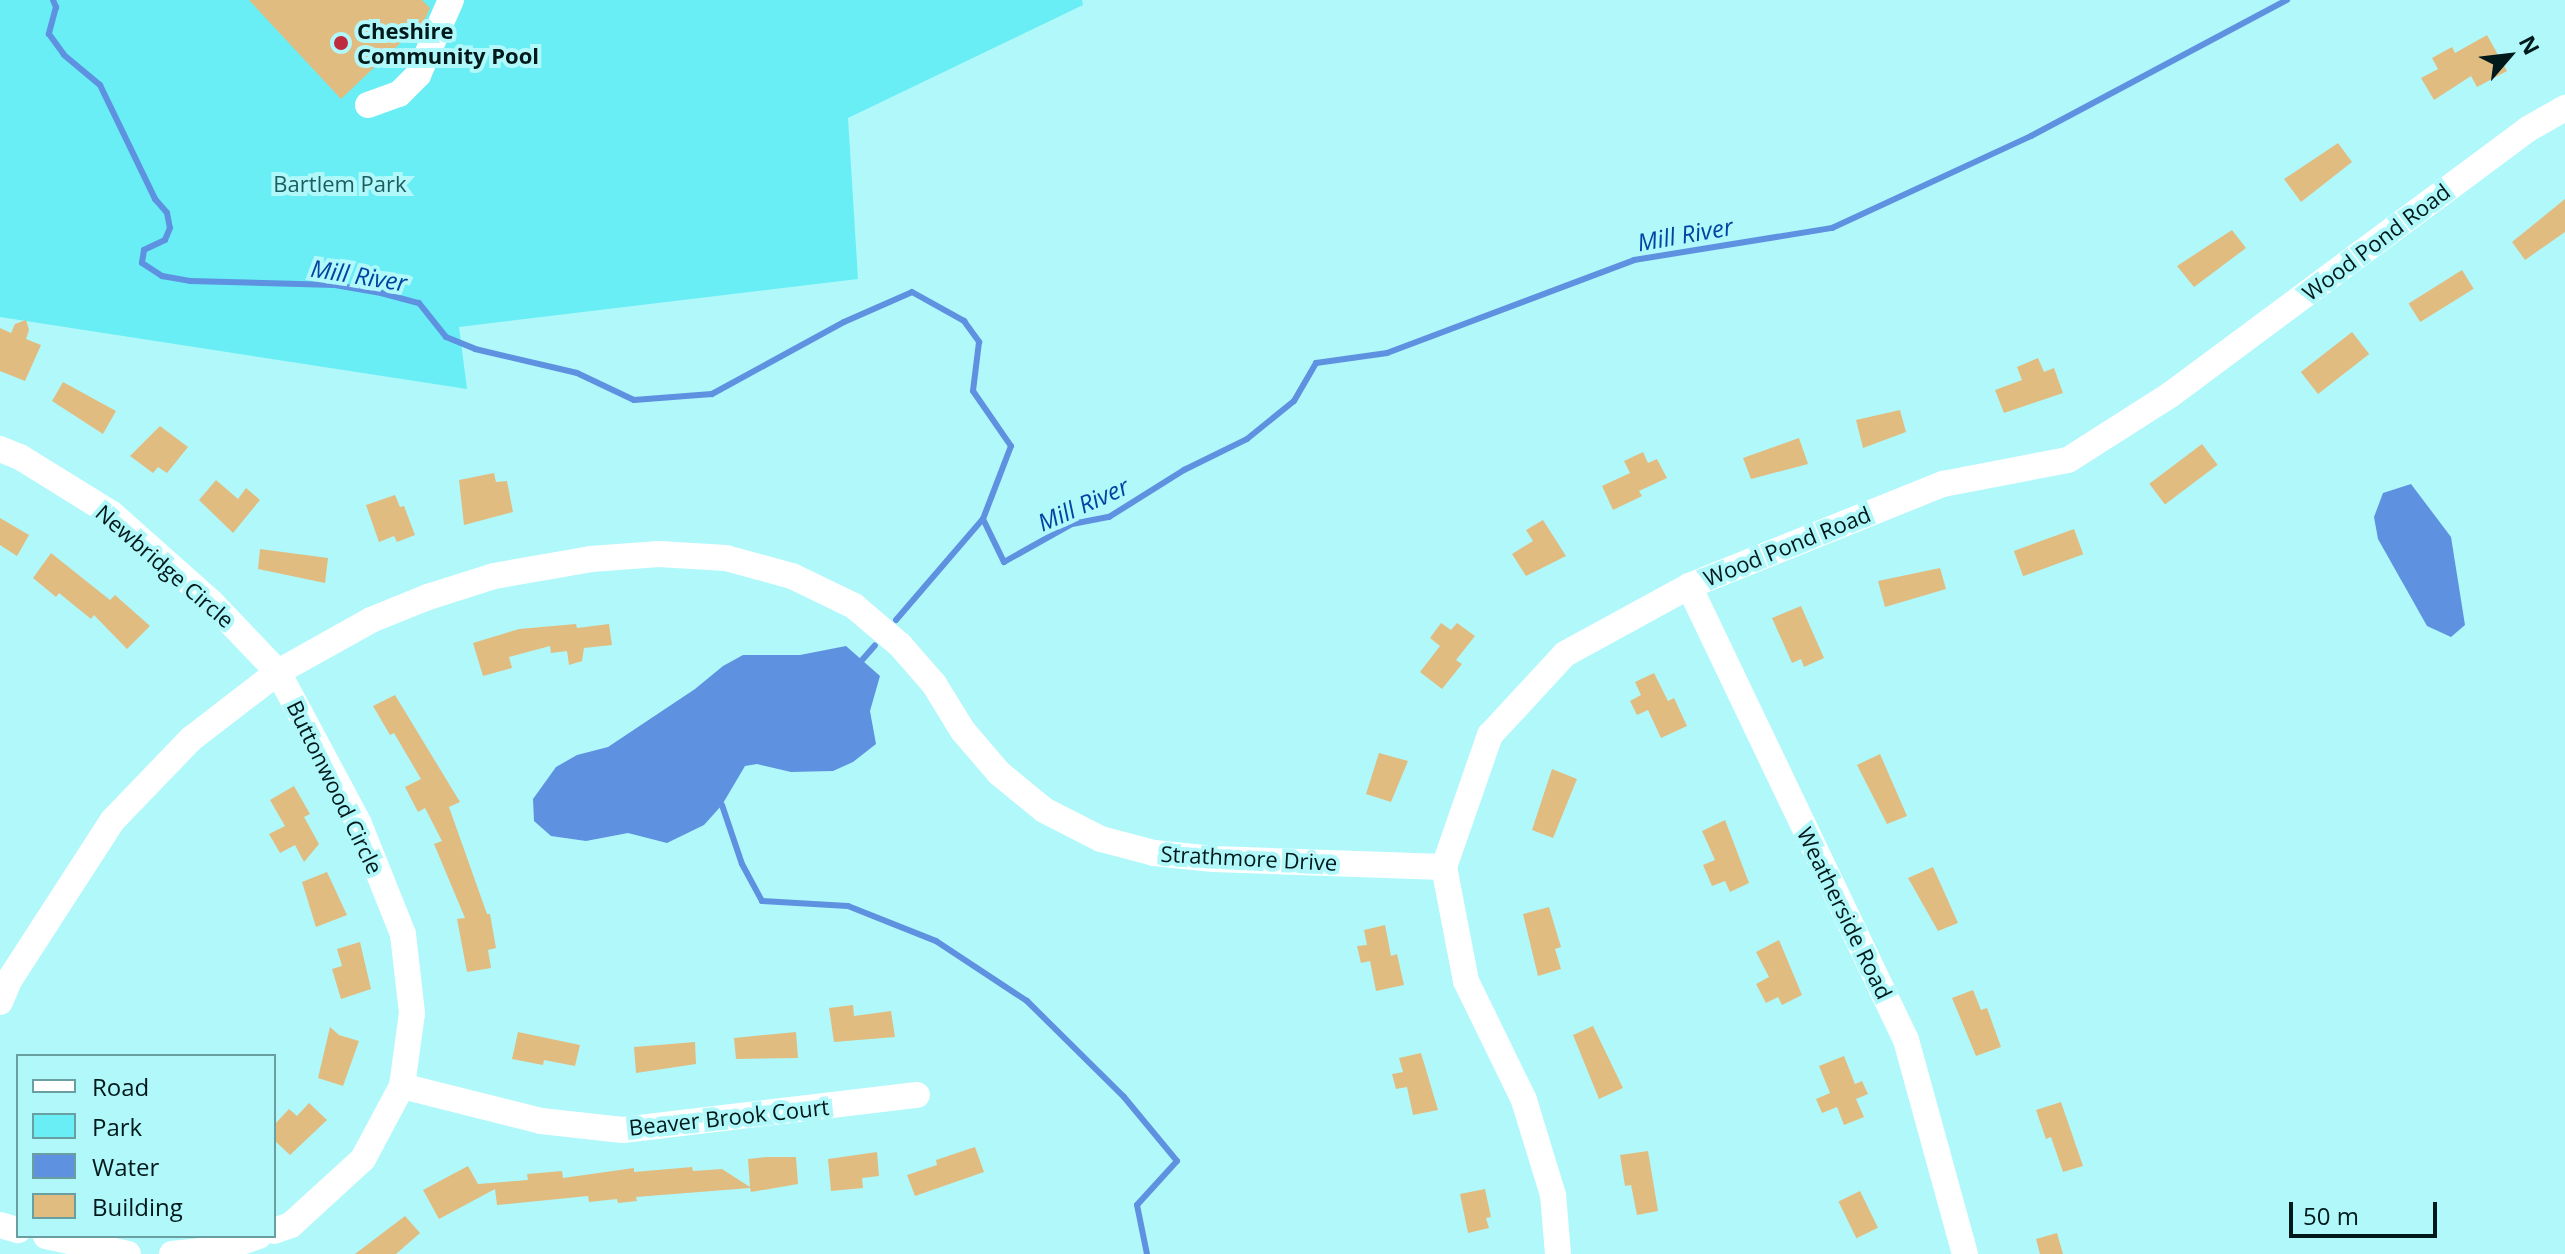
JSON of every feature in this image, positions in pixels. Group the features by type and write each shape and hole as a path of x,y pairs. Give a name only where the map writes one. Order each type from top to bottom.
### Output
{"street":[{"path":"368,105 399,94 418,75 451,0"},
{"name":"Wood Pond Road","path":"1444,867 1490,735 1565,654 1689,586 1943,484 2068,460 2170,395 2528,129 2565,108"},
{"name":"Newbridge Circle","path":"0,449 20,457 112,514 211,602 278,672"},
{"name":"Strathmore Drive","path":"3,984 113,820 191,739 278,672 371,620 494,576 564,562 646,555 726,558 792,576 854,606 900,645 926,674 963,731 999,773 1044,810 1101,839 1154,853 1214,859 1444,867"},
{"name":"Weatherside Road","path":"1689,586 1906,1040 1965,1254"},
{"name":"Buttonwood Circle","path":"276,1230 291,1225 363,1159 402,1086 412,1013 403,934 359,824 278,672"},
{"path":"1444,867 1466,981 1524,1100 1553,1195 1558,1254"},
{"name":"Beaver Brook Court","path":"402,1086 541,1121 623,1130 917,1095"},
{"path":"55,1238 128,1254"},
{"path":"172,1254 221,1249 253,1238"}],"green space":[{"name":"Bartlem Park","path":"0,0 1082,0 1083,5 848,118 858,279 459,327 467,389 0,317"}],"water":[{"path":"2411,484 2451,537 2465,625 2451,637 2427,626 2378,539 2374,517 2383,493"},
{"path":"846,646 880,676 870,711 876,744 853,762 833,771 791,772 757,764 745,766 722,805 704,825 667,843 628,833 586,841 551,836 534,821 533,799 556,767 577,755 608,747 695,689 723,666 743,655 800,655"}],"building":[{"path":"249,0 422,0 430,8 424,21 393,50 400,57 389,68 382,60 341,99"},
{"path":"2487,35 2507,71 2477,87 2471,76 2434,100 2421,78 2438,69 2432,58 2452,47 2455,53"},
{"path":"2338,143 2352,162 2301,202 2284,179"},
{"path":"2565,199 2565,232 2525,260 2512,242"},
{"path":"2232,230 2246,248 2194,287 2177,266"},
{"path":"2462,270 2474,289 2420,322 2409,303"},
{"path":"26,320 29,330 26,339 41,345 25,381 0,371 0,328 11,333 15,324"},
{"path":"2352,332 2369,354 2318,394 2301,372"},
{"path":"2038,358 2044,372 2054,368 2063,393 2004,413 1995,390 2022,380 2017,367"},
{"path":"63,382 116,411 103,434 52,401"},
{"path":"1900,410 1906,432 1863,448 1856,420"},
{"path":"160,426 188,447 167,473 158,467 153,473 130,456"},
{"path":"1799,438 1808,464 1751,479 1743,458"},
{"path":"2202,444 2218,465 2165,504 2149,484"},
{"path":"1643,452 1648,463 1657,459 1667,478 1639,491 1642,496 1613,510 1602,486 1630,473 1624,461"},
{"path":"494,473 496,482 507,481 513,512 464,525 459,480"},
{"path":"216,480 238,499 246,488 260,500 233,533 199,500"},
{"path":"395,495 400,507 404,506 415,535 397,542 394,536 379,542 366,505"},
{"path":"0,518 29,535 17,556 0,545"},
{"path":"1543,520 1566,556 1526,576 1512,554 1533,541 1526,530"},
{"path":"2074,529 2083,554 2023,576 2014,551"},
{"path":"260,549 328,558 325,583 258,569"},
{"path":"51,553 110,600 115,595 150,626 127,649 94,615 91,619 59,593 56,597 33,578"},
{"path":"1940,568 1946,589 1885,607 1878,581"},
{"path":"1801,606 1824,658 1804,667 1801,659 1792,663 1772,618"},
{"path":"1441,623 1451,630 1457,623 1475,636 1456,660 1462,664 1442,689 1420,672 1440,646 1430,638"},
{"path":"576,624 577,628 609,624 612,645 584,648 582,661 569,665 567,651 551,653 550,646 509,657 512,668 483,676 473,643 519,629"},
{"path":"1654,673 1668,701 1674,698 1687,726 1661,738 1648,710 1637,715 1630,701 1641,695 1635,682"},
{"path":"395,695 460,802 449,807 487,914 490,914 496,948 488,950 491,968 467,972 457,919 465,918 434,844 442,841 425,808 418,812 405,787 421,779 394,733 390,735 373,706"},
{"path":"1379,753 1408,761 1391,802 1366,794"},
{"path":"1880,754 1907,816 1887,824 1857,765"},
{"path":"1552,769 1577,779 1553,838 1532,830"},
{"path":"294,786 310,814 304,817 319,844 304,862 295,845 280,853 269,834 285,826 270,800"},
{"path":"1725,820 1749,883 1730,892 1725,881 1712,886 1703,865 1715,860 1702,831"},
{"path":"1933,867 1958,923 1938,931 1908,878"},
{"path":"327,872 347,915 316,927 302,882"},
{"path":"1549,907 1561,947 1555,949 1561,969 1538,976 1523,914"},
{"path":"1385,925 1391,956 1397,954 1404,985 1376,991 1370,961 1361,963 1357,946 1367,945 1364,930"},
{"path":"1779,940 1802,995 1782,1005 1778,997 1766,1003 1756,984 1769,977 1756,952"},
{"path":"360,942 371,989 341,999 332,969 342,966 337,949"},
{"path":"1973,990 1981,1010 1987,1008 2001,1047 1976,1056 1952,998"},
{"path":"853,1005 854,1016 891,1011 895,1037 834,1042 829,1008"},
{"path":"1593,1026 1623,1088 1599,1099 1573,1035"},
{"path":"330,1027 339,1035 359,1041 343,1086 318,1078"},
{"path":"518,1032 580,1045 575,1066 544,1060 543,1065 512,1059"},
{"path":"796,1032 798,1058 736,1059 734,1038"},
{"path":"695,1042 696,1064 636,1073 634,1047"},
{"path":"1421,1053 1438,1110 1413,1115 1407,1087 1396,1089 1392,1074 1403,1072 1399,1058"},
{"path":"1844,1056 1855,1084 1862,1081 1868,1094 1856,1099 1864,1117 1844,1125 1837,1107 1822,1113 1816,1099 1830,1093 1819,1066"},
{"path":"2061,1102 2083,1166 2063,1172 2051,1137 2046,1139 2036,1110"},
{"path":"309,1103 327,1120 290,1155 276,1142 276,1123 289,1109 297,1116"},
{"path":"975,1147 984,1172 915,1196 907,1175 937,1165 936,1160"},
{"path":"1648,1151 1658,1211 1637,1215 1631,1185 1625,1186 1620,1155"},
{"path":"877,1152 879,1176 862,1178 863,1188 831,1191 828,1159"},
{"path":"796,1157 798,1184 751,1192 750,1188 636,1197 637,1201 618,1203 617,1199 589,1202 588,1196 497,1205 495,1189 439,1219 423,1190 468,1166 478,1184 528,1180 527,1174 562,1171 563,1178 634,1168 634,1172 692,1167 693,1171 722,1169 750,1187 748,1159"},
{"path":"1485,1189 1491,1217 1486,1218 1489,1228 1468,1233 1460,1194"},
{"path":"1860,1191 1878,1228 1856,1238 1838,1202"},
{"path":"405,1216 420,1233 396,1254 355,1254"},
{"path":"2057,1233 2063,1254 2040,1254 2036,1239"}],"waterway":[{"name":"Mill River","path":"53,0 56,7 49,34 64,55 100,85 155,199 167,213 170,228 165,240 144,250 142,263 162,276 190,281 335,285 381,293 419,303 446,337 475,349 577,373 634,400 712,394 844,322 912,292 964,321 979,342 973,391 1011,446 983,519 1004,562 1072,524 1109,517 1184,470 1247,439 1294,401 1316,363 1387,353 1634,260 1832,228 2031,136 2287,0"},
{"path":"896,620 983,519"},
{"path":"863,659 875,645"},
{"path":"722,805 742,864 762,901 848,906 936,941 1027,1001 1124,1097 1177,1161 1137,1205 1147,1254"}],"place":[{"name":"Cheshire Community Pool","path":"341,43"}]}
